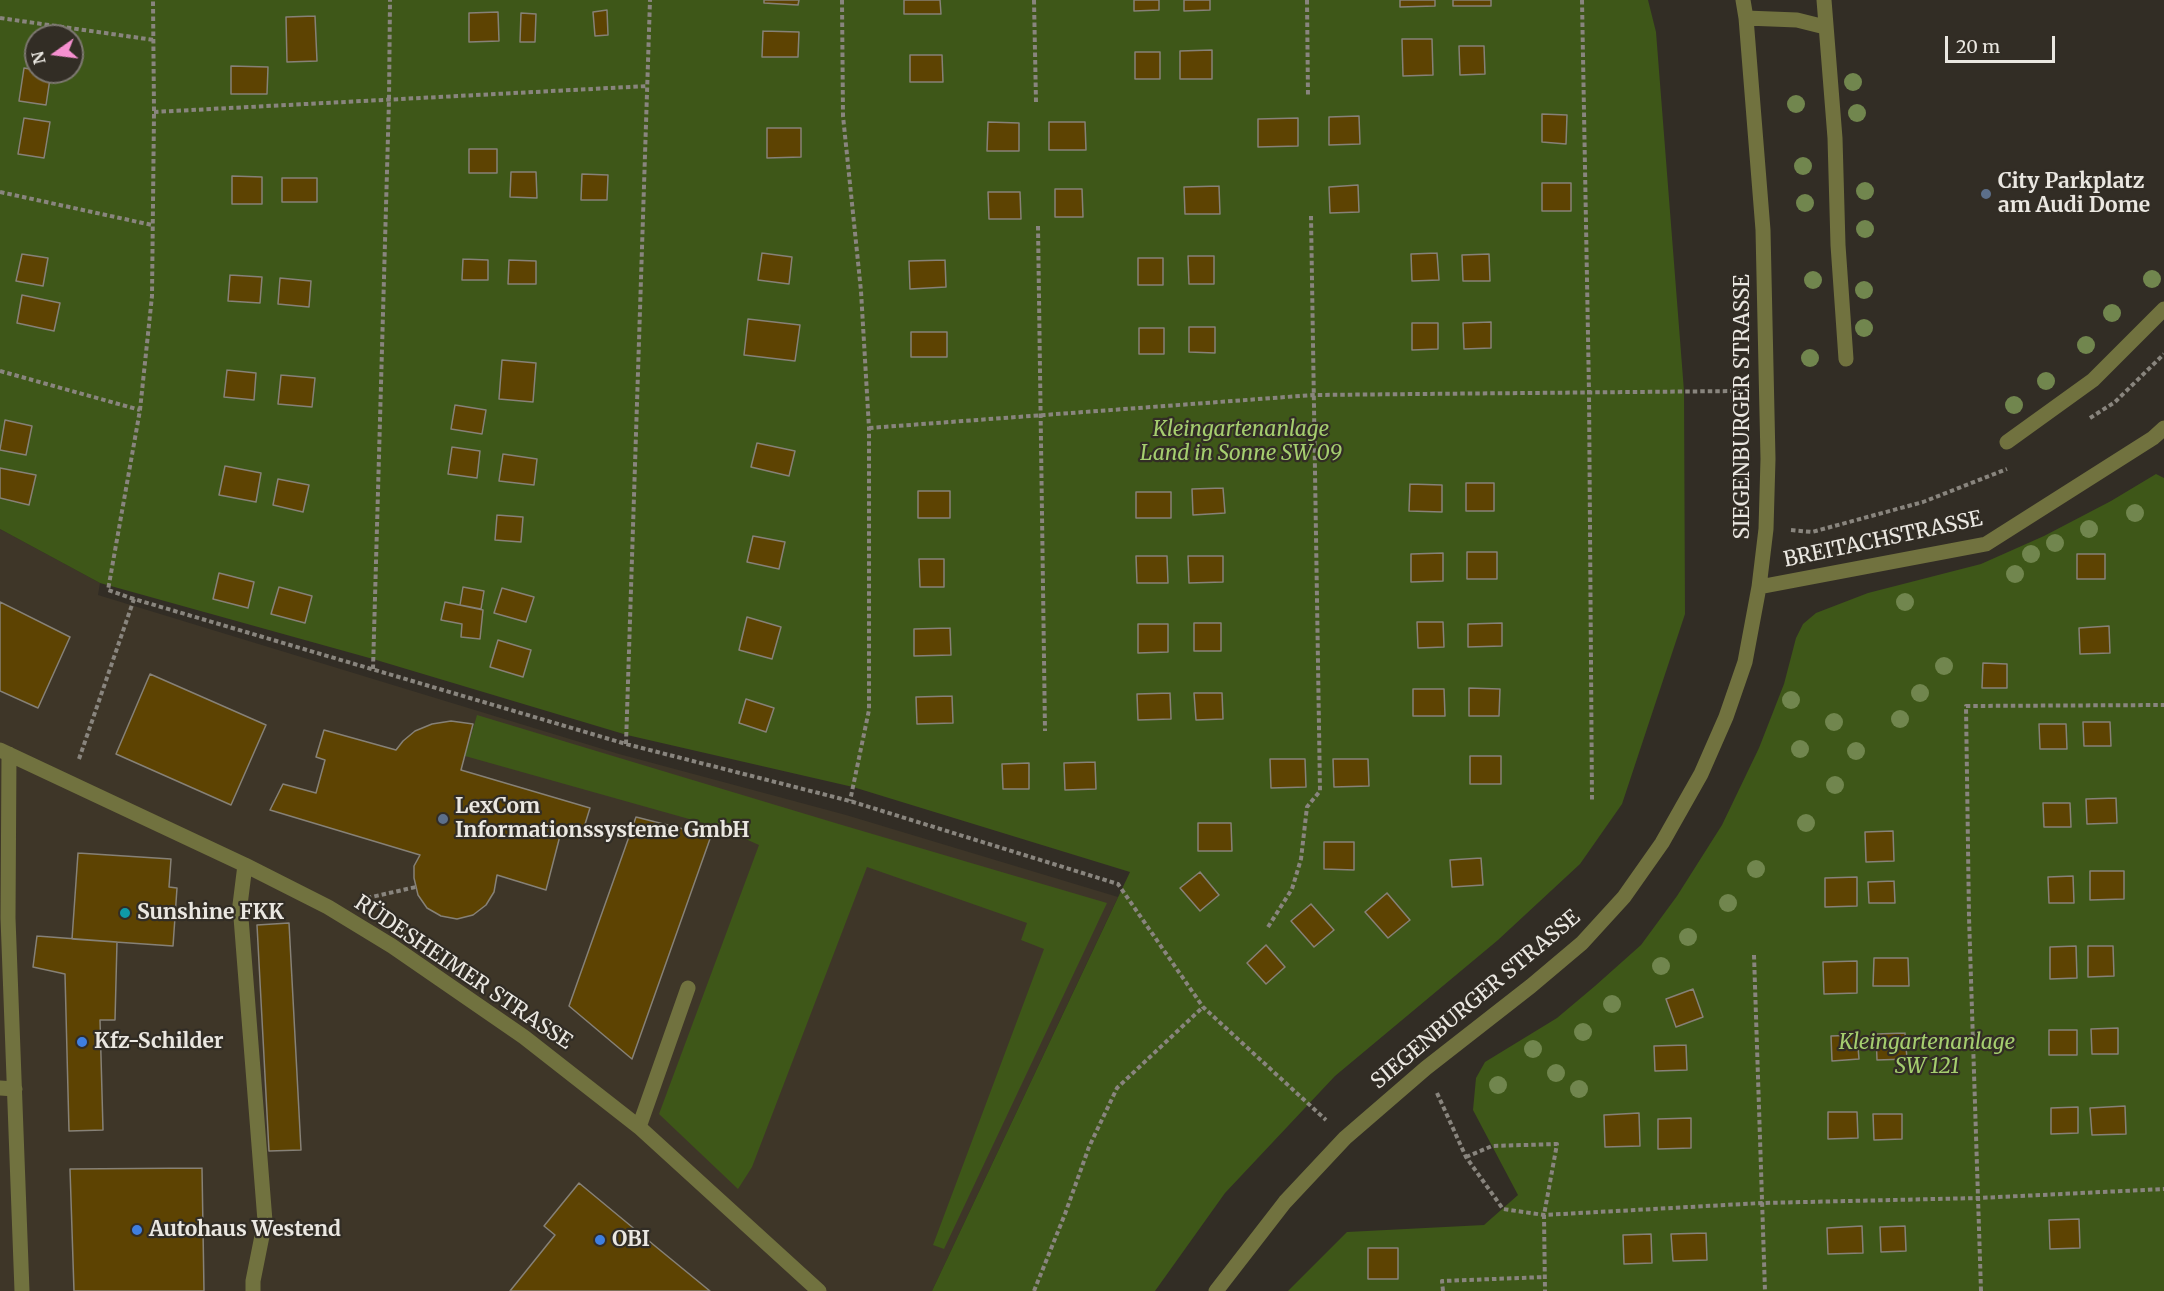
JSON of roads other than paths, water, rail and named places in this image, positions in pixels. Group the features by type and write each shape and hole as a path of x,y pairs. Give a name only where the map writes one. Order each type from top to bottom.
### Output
{"street":[{"name":"SIEGENBURGER STRASSE","path":"1216,1291 1284,1202 1345,1138 1426,1068 1582,943 1624,897 1662,843 1701,774 1726,717 1745,662 1760,587 1766,529 1768,459 1764,230 1743,0"},
{"path":"1824,0 1835,138 1838,245 1846,359"},
{"path":"1746,18 1797,20 1825,27"},
{"path":"2007,442 2093,380 2164,309"},
{"name":"BREITACHSTRASSE","path":"1760,587 1986,544 2153,438 2164,428"},
{"path":"4,752 4,916 8,1089 22,1291"},
{"name":"RÜDESHEIMER STRASSE","path":"4,752 245,865 328,907 392,946 524,1037 639,1127 819,1291"},
{"path":"245,865 240,905 265,1221 253,1291"},
{"path":"639,1127 688,988"}],"place":[{"name":"City Parkplatz am Audi Dome","path":"1986,194"},
{"name":"LexCom Informationssysteme GmbH","path":"443,819"},
{"name":"Sunshine FKK","path":"125,913"},
{"name":"Kfz-Schilder","path":"82,1042"},
{"name":"Autohaus Westend","path":"137,1230"},
{"name":"OBI","path":"600,1240"}],"park label":[{"name":"Kleingartenanlage Land in Sonne SW 09","path":"1241,442"},
{"name":"Kleingartenanlage SW 121","path":"1927,1055"}]}
